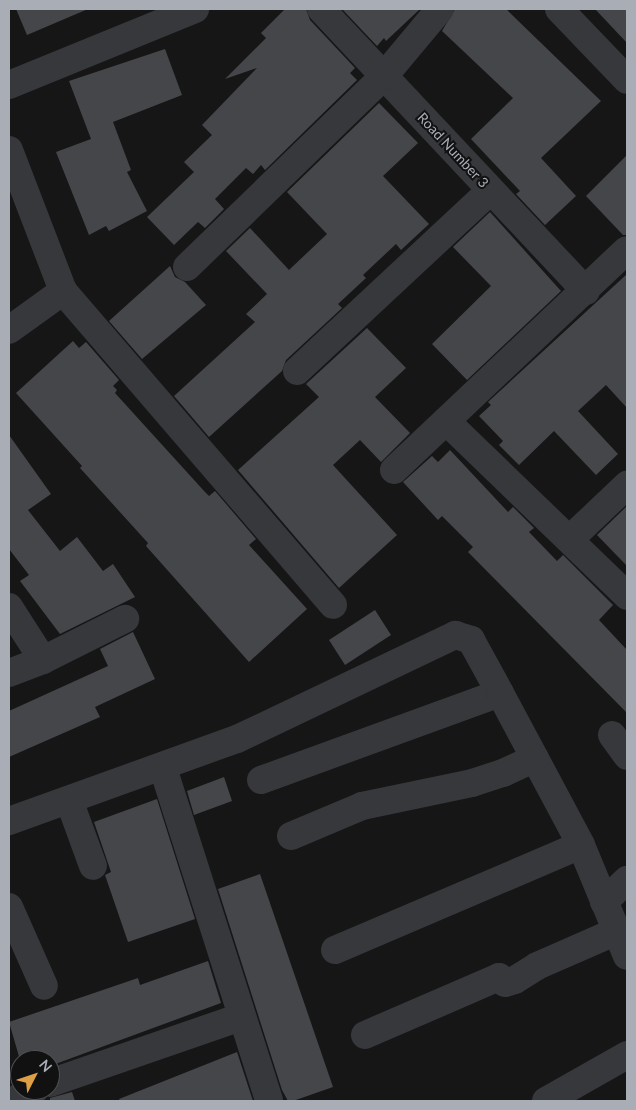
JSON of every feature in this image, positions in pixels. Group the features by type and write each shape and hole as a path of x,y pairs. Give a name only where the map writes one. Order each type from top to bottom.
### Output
{"street":[{"path":"9,85 195,9"},
{"name":"Road Number 3","path":"321,9 586,291"},
{"path":"187,267 384,76 440,9"},
{"path":"559,9 627,80"},
{"path":"9,150 63,291 333,605"},
{"path":"297,371 491,190"},
{"path":"394,470 586,291 627,250"},
{"path":"9,330 63,291"},
{"path":"446,421 627,596"},
{"path":"570,540 627,485"},
{"path":"9,607 43,660"},
{"path":"9,672 43,660 126,619"},
{"path":"9,821 163,768 238,739 455,635 471,640 500,693 581,845 627,956"},
{"path":"261,780 500,693"},
{"path":"291,836 362,806 472,783 503,774 534,758"},
{"path":"163,768 269,1101"},
{"path":"69,800 93,866"},
{"path":"335,950 581,845"},
{"path":"604,902 627,880"},
{"path":"9,907 44,986"},
{"path":"365,1035 499,977 505,983 515,980 544,963 617,932"},
{"path":"60,1080 241,1017"},
{"path":"546,1101 627,1055"}],"building":[{"path":"16,9 88,9 27,35"},
{"path":"285,9 306,9 310,20 355,68 350,73 357,80 265,170 261,165 253,174 246,168 215,199 224,209 205,228 198,222 174,245 147,217 194,172 184,162 212,135 202,125 257,68 225,79 266,38 261,33"},
{"path":"342,9 420,9 386,41 384,38 377,46"},
{"path":"455,9 506,9 601,101 541,158 576,196 545,225 516,194 520,191 471,139 513,98 442,31"},
{"path":"595,9 627,9 627,43"},
{"path":"165,49 182,95 113,122 131,170 127,172 147,211 109,231 106,226 89,235 56,152 91,139 69,81"},
{"path":"379,103 418,143 383,176 429,224 401,250 396,244 363,275 366,278 338,304 342,308 286,360 282,371 209,437 174,396 255,322 246,314 267,294 226,251 250,228 289,270 327,234 287,192"},
{"path":"627,155 627,235 623,235 586,196"},
{"path":"490,212 561,291 467,380 432,344 491,286 453,247"},
{"path":"170,266 175,277 185,282 206,305 142,359 109,321"},
{"path":"627,274 627,408 606,385 578,411 618,454 596,475 554,431 519,465 499,445 503,441 479,416 491,405 488,402"},
{"path":"367,328 406,368 375,397 410,433 381,462 360,440 333,465 397,535 339,588 238,470 319,397 306,384"},
{"path":"73,341 79,348 86,342 119,380 113,386 117,390 115,393 209,496 215,491 256,539 249,545 307,609 249,662 146,546 148,543 80,468 82,466 16,393"},
{"path":"9,435 51,494 28,510 60,551 77,537 103,571 113,564 135,597 60,634 20,581 29,575 9,549"},
{"path":"450,450 508,512 513,507 534,528 529,532 557,561 563,555 613,605 599,620 627,650 627,713 468,552 473,547 442,516 438,520 403,482 432,456 438,462"},
{"path":"627,506 627,566 597,535"},
{"path":"375,610 391,635 345,665 329,640"},
{"path":"133,632 155,679 95,707 100,717 9,757 9,711 108,666 100,649"},
{"path":"224,777 232,801 194,815 187,791"},
{"path":"157,799 195,919 128,942 105,875 111,872 94,822"},
{"path":"260,874 333,1087 293,1101 288,1101 282,1090 218,889"},
{"path":"208,961 221,1003 60,1062 60,1050 17,1050 9,1022 138,978 140,985"},
{"path":"237,1052 253,1101 120,1101 119,1099"},
{"path":"72,1092 75,1101 50,1101 60,1100 60,1095"}]}
